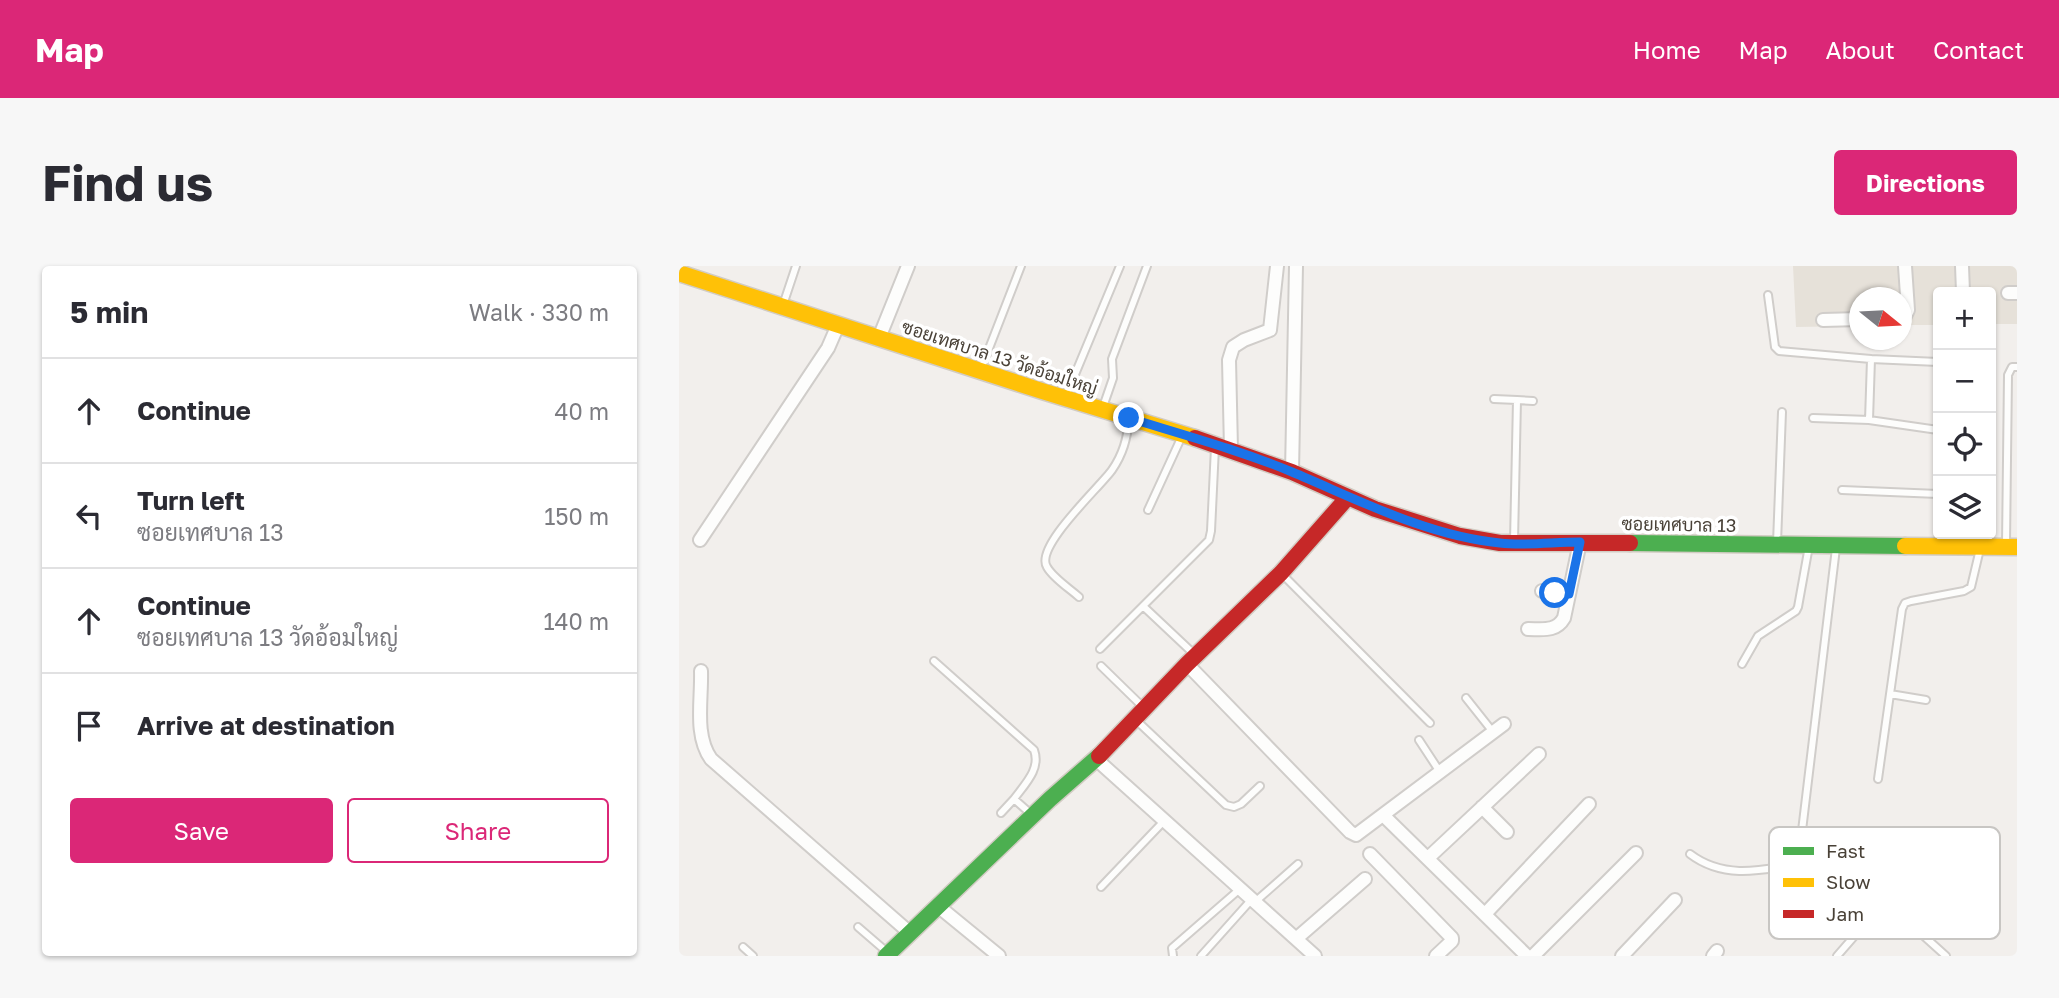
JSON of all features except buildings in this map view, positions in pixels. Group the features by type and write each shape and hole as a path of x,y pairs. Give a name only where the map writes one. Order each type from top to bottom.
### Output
{"street":[{"path":"879,338 908,266"},
{"path":"1223,447 1229,360 1233,347 1270,330 1277,266"},
{"path":"1292,472 1296,266"},
{"path":"1905,266 1906,287"},
{"path":"1962,266 1963,287"},
{"name":"ซอยเทศบาล 13 วัดอ้อมใหญ่","path":"679,273 1223,447 1292,472 1347,497"},
{"path":"1823,320 1849,319"},
{"path":"700,540 828,348 838,325"},
{"path":"888,955 1096,758 1191,660 1281,573 1347,497"},
{"name":"ซอยเทศบาล 13","path":"1347,497 1375,509 1460,536 1500,543 1836,546 1971,543 2012,547"},
{"path":"1528,629 1552,629 1560,625 1580,542"},
{"path":"1542,591 1569,594"},
{"path":"1191,660 1350,832 1356,835 1504,724"},
{"path":"701,671 701,736 703,748 711,759 910,933"},
{"path":"1428,858 1539,754"},
{"path":"1096,758 1315,956"},
{"path":"1485,914 1589,804"},
{"path":"1482,807 1507,832"},
{"path":"1383,815 1527,956"},
{"path":"1533,956 1636,853"},
{"path":"1370,854 1452,938 1436,956"},
{"path":"1297,938 1365,879"},
{"path":"1622,956 1675,900"},
{"path":"938,906 999,956"}],"lane":[{"path":"783,307 796,266"},
{"path":"981,371 1021,266"},
{"path":"1065,398 1119,266"},
{"path":"1102,409 1113,378 1112,359 1147,266"},
{"path":"1768,295 1775,347 1779,351 1933,362"},
{"path":"1869,420 1871,359"},
{"path":"2012,547 2007,477 2008,375 2012,367 2017,367"},
{"path":"1494,399 1533,401"},
{"path":"1514,543 1517,400"},
{"path":"1777,545 1783,412"},
{"path":"1079,597 1047,567 1045,559 1061,528 1111,471 1125,446 1129,418"},
{"path":"1813,418 1869,420 1933,429"},
{"path":"1148,510 1183,434"},
{"path":"1100,649 1209,540 1223,447"},
{"path":"2007,477 2017,477"},
{"path":"1842,490 1933,494"},
{"path":"1878,779 1902,609 1905,603 1964,591 1971,587 1971,543"},
{"path":"1742,664 1758,636 1796,611 1809,544"},
{"path":"1802,827 1836,546"},
{"path":"1281,573 1430,723"},
{"path":"1143,606 1191,660"},
{"path":"933,662 1034,750 1036,757 1033,775 1001,813"},
{"path":"1101,666 1139,713 1226,804 1234,807 1241,804 1261,786"},
{"path":"1890,694 1926,701"},
{"path":"1466,698 1493,732"},
{"path":"1419,740 1440,772"},
{"path":"1014,799 1033,815"},
{"path":"1101,887 1164,821"},
{"path":"1689,854 1712,867 1729,872 1769,869"},
{"path":"1201,956 1254,900 1298,864"},
{"path":"1173,956 1172,948 1241,888"},
{"path":"858,927 888,955"},
{"path":"1837,956 1852,939"},
{"path":"1927,939 1946,956"},
{"path":"743,947 754,956"}],"shaded area":[{"path":"1793,266 2017,266 2017,324 1996,324 1996,287 1933,287 1933,325 1912,325 1912,287 1849,287 1849,326 1796,327"}],"traffic: fast":[{"path":"1630,543 1905,546"},
{"path":"886,956 1050,799 1099,756"}],"traffic: slow":[{"path":"679,273 1195,438"},
{"path":"1905,546 2017,547"}],"traffic: jam":[{"path":"1195,438 1292,472 1375,509 1460,536 1500,543 1630,543"},
{"path":"1099,756 1187,664 1281,573 1348,497"}],"route":[{"path":"1129,418 1231,449 1292,472 1375,509 1460,536 1500,543 1580,542 1569,594 1555,593"}]}
